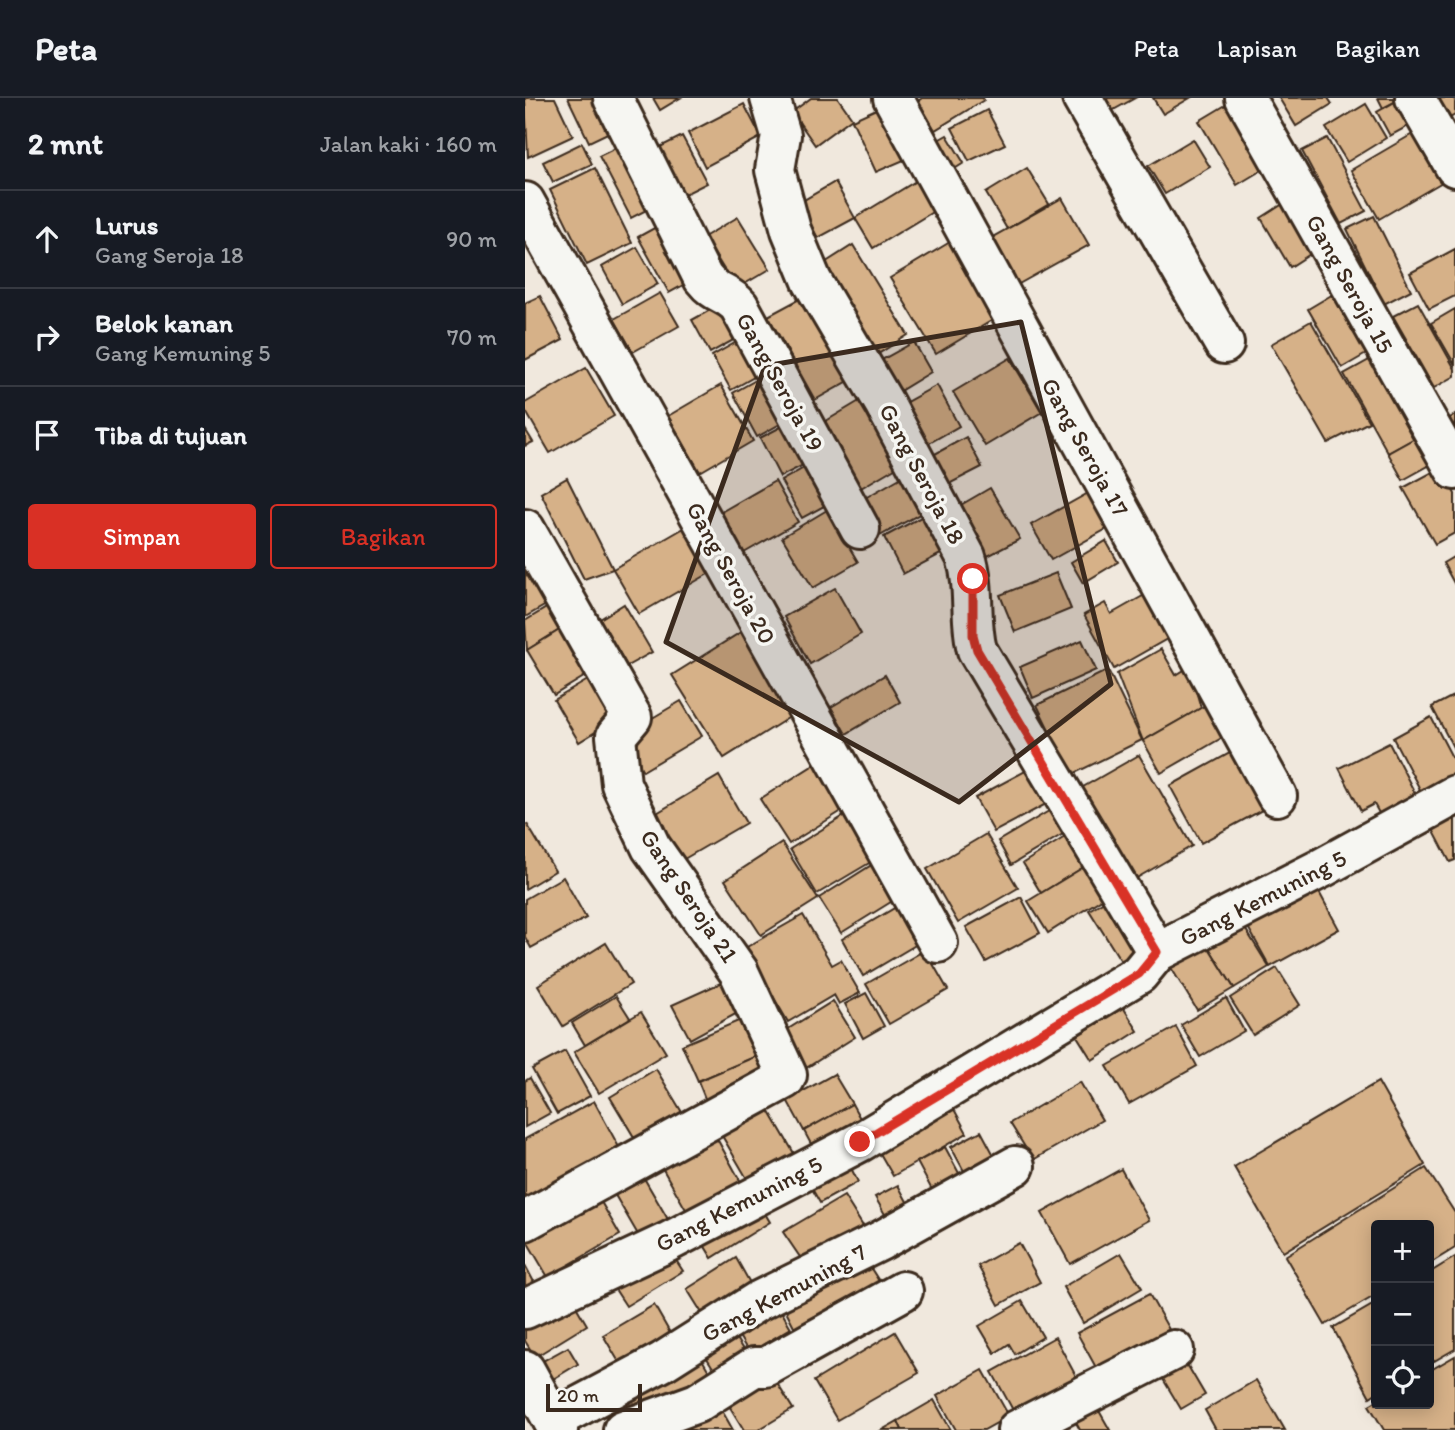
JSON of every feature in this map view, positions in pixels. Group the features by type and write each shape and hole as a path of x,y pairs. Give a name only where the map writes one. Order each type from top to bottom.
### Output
{"street":[{"name":"Gang Seroja 19","path":"613,98 703,278 712,290 733,299 739,306 860,529"},
{"name":"Gang Seroja 18","path":"771,98 781,135 775,170 791,230 812,281 884,402 966,557 973,579 973,635 977,650 1157,952"},
{"name":"Gang Seroja 17","path":"893,98 1277,796"},
{"path":"1082,98 1224,344"},
{"name":"Gang Seroja 15","path":"1245,98 1455,470"},
{"path":"1415,98 1455,167"},
{"name":"Gang Seroja 20","path":"525,202 937,943"},
{"name":"Gang Seroja 21","path":"525,529 632,717 616,736 621,784 651,847 739,971 786,1070 785,1079 525,1221"},
{"name":"Gang Kemuning 5","path":"525,1309 668,1242 860,1142 1139,974 1157,952 1320,869 1455,795"},
{"name":"Gang Kemuning 7","path":"556,1425 758,1301 892,1235 1015,1166"},
{"path":"623,1430 697,1403 754,1367 766,1367 903,1291"},
{"path":"1017,1430 1174,1350"},
{"path":"525,1370 556,1425"}],"highlighted area":[{"path":"1021,322 1111,684 959,802 666,642 765,366"}],"building":[{"path":"525,98 555,98 573,136 528,157"},
{"path":"568,98 601,98 616,129 589,142"},
{"path":"653,98 680,98 660,110"},
{"path":"811,98 838,98 852,118 815,145 792,112"},
{"path":"922,98 984,100 935,130 918,101"},
{"path":"1088,98 1135,98 1099,118"},
{"path":"1153,98 1190,98 1163,114"},
{"path":"1279,98 1328,98 1332,104 1296,126"},
{"path":"1378,98 1402,98 1383,108"},
{"path":"1402,98 1421,119 1390,136 1377,112"},
{"path":"1430,98 1455,98 1455,115 1443,122"},
{"path":"1234,100 1272,164 1237,185 1199,121"},
{"path":"744,104 761,137 705,167 688,133"},
{"path":"887,104 911,157 876,172 852,120"},
{"path":"1366,104 1386,138 1347,162 1326,128"},
{"path":"987,110 1005,144 969,161 952,128"},
{"path":"1416,132 1444,181 1379,219 1351,170"},
{"path":"947,135 964,163 948,173 931,144"},
{"path":"682,136 707,183 675,199 650,152"},
{"path":"1327,138 1366,211 1341,224 1302,151"},
{"path":"1193,139 1210,167 1165,194 1148,166"},
{"path":"628,142 660,203 631,218 599,156"},
{"path":"582,143 592,164 553,182 543,162"},
{"path":"595,168 632,243 587,265 550,190"},
{"path":"1027,168 1049,204 1007,229 986,193"},
{"path":"926,175 944,205 873,248 855,218"},
{"path":"835,182 855,218 818,238 799,203"},
{"path":"1062,198 1089,245 1017,285 991,238"},
{"path":"1286,202 1315,251 1290,267 1261,218"},
{"path":"1374,216 1411,290 1384,304 1347,229"},
{"path":"738,217 770,269 736,289 704,237"},
{"path":"667,221 698,277 669,293 638,237"},
{"path":"955,239 1001,315 936,354 890,278"},
{"path":"853,245 908,335 878,354 823,264"},
{"path":"637,247 658,284 622,304 602,267"},
{"path":"1455,249 1455,296 1429,309 1410,273"},
{"path":"1345,287 1380,346 1342,368 1308,309"},
{"path":"660,293 679,326 633,352 614,319"},
{"path":"540,296 563,340 525,360 525,303"},
{"path":"805,296 852,379 815,400 768,316"},
{"path":"730,299 748,332 710,353 692,320"},
{"path":"1418,303 1455,369 1455,376 1434,388 1393,316"},
{"path":"1455,309 1455,365 1431,323"},
{"path":"1311,321 1369,422 1328,443 1271,344"},
{"path":"749,335 768,369 731,390 712,356"},
{"path":"914,342 931,372 898,392 880,361"},
{"path":"1380,354 1424,433 1388,453 1344,374"},
{"path":"1010,358 1042,412 985,446 953,392"},
{"path":"586,368 614,416 550,453 525,410 525,403"},
{"path":"770,372 794,416 757,437 733,393"},
{"path":"721,385 753,441 700,472 668,416"},
{"path":"937,385 959,426 926,445 903,404"},
{"path":"866,397 905,462 849,495 811,430"},
{"path":"1455,415 1455,431 1448,419"},
{"path":"796,419 817,458 780,477 760,438"},
{"path":"525,429 533,442 525,446"},
{"path":"1424,433 1439,460 1403,480 1388,453"},
{"path":"966,437 982,467 949,484 933,455"},
{"path":"818,460 839,498 802,518 781,481"},
{"path":"1440,468 1455,494 1455,533 1435,544 1403,488"},
{"path":"914,470 934,506 878,537 858,502"},
{"path":"567,478 613,569 584,579 541,493"},
{"path":"775,481 798,522 744,553 721,512"},
{"path":"1099,487 1119,522 1051,560 1031,525"},
{"path":"990,488 1020,539 988,556 959,506"},
{"path":"827,510 858,562 813,588 782,537"},
{"path":"934,510 954,547 903,574 884,537"},
{"path":"684,528 710,573 639,614 613,569"},
{"path":"1106,541 1118,562 1083,583 1071,562"},
{"path":"1455,556 1455,585 1443,563"},
{"path":"525,561 553,601 525,617"},
{"path":"1056,573 1071,609 1015,632 1000,595"},
{"path":"835,588 861,634 810,664 784,617"},
{"path":"1157,588 1181,631 1114,669 1084,615 1105,603 1111,614"},
{"path":"553,604 566,626 527,650 525,621"},
{"path":"624,604 652,652 627,666 600,619"},
{"path":"566,626 592,672 554,695 527,650"},
{"path":"741,632 793,715 724,758 672,675"},
{"path":"1082,640 1096,670 1033,698 1020,667"},
{"path":"1161,649 1176,675 1189,667 1201,708 1143,741 1117,674"},
{"path":"1108,670 1142,740 1071,775 1037,705"},
{"path":"885,675 900,702 846,734 831,707"},
{"path":"593,677 618,718 579,742 554,700"},
{"path":"1455,695 1455,751 1432,707"},
{"path":"681,701 702,736 643,771 622,736"},
{"path":"1213,701 1232,732 1161,773 1143,741"},
{"path":"1431,717 1455,763 1455,783 1425,799 1393,738"},
{"path":"1389,743 1417,797 1380,815 1374,804 1361,811 1339,768"},
{"path":"1246,744 1277,802 1201,843 1170,786"},
{"path":"1139,755 1192,846 1123,886 1069,795"},
{"path":"1042,762 1061,796 994,832 975,798"},
{"path":"817,763 845,809 789,844 760,799"},
{"path":"719,776 746,823 672,866 645,820"},
{"path":"1054,808 1068,831 1011,865 998,841"},
{"path":"1455,809 1455,860 1450,862 1429,822"},
{"path":"849,813 876,859 817,894 790,849"},
{"path":"527,824 555,871 525,889 525,825"},
{"path":"1073,832 1092,862 1041,893 1023,863"},
{"path":"986,834 1018,888 958,923 927,869"},
{"path":"782,843 818,899 761,935 725,880"},
{"path":"878,861 899,897 841,933 819,898"},
{"path":"1092,862 1111,893 1048,933 1028,901"},
{"path":"563,877 586,918 531,948 525,937 525,899"},
{"path":"1313,881 1339,929 1270,967 1244,920"},
{"path":"1114,895 1146,945 1126,969 1089,910"},
{"path":"1021,897 1040,933 986,962 966,927"},
{"path":"903,903 924,940 863,976 842,939"},
{"path":"803,915 832,965 841,960 860,993 839,1004 834,995 788,1022 745,948"},
{"path":"1241,922 1269,967 1234,988 1206,943"},
{"path":"606,943 631,984 563,1026 538,985"},
{"path":"1206,943 1234,988 1197,1010 1170,966"},
{"path":"925,950 948,990 889,1024 866,984"},
{"path":"1277,968 1300,1005 1253,1035 1230,998"},
{"path":"736,976 752,1005 690,1039 672,1005"},
{"path":"866,993 884,1026 863,1038 845,1004"},
{"path":"616,996 630,1018 585,1045 572,1023"},
{"path":"1226,998 1244,1031 1200,1057 1181,1025"},
{"path":"833,1001 855,1037 803,1070 780,1034"},
{"path":"1123,1007 1138,1031 1092,1060 1077,1036"},
{"path":"641,1012 666,1053 599,1093 574,1052"},
{"path":"750,1016 766,1052 698,1081 682,1045"},
{"path":"1176,1027 1197,1066 1129,1104 1107,1066"},
{"path":"565,1051 590,1096 557,1114 532,1069"},
{"path":"766,1052 778,1082 710,1111 698,1081"},
{"path":"656,1069 686,1119 640,1147 610,1097"},
{"path":"834,1074 852,1104 804,1131 787,1100"},
{"path":"530,1078 550,1113 525,1127 525,1081"},
{"path":"1080,1082 1102,1120 1033,1160 1010,1123"},
{"path":"1378,1082 1425,1165 1283,1252 1234,1167"},
{"path":"760,1095 795,1155 749,1182 714,1122"},
{"path":"949,1100 967,1133 893,1176 874,1143"},
{"path":"594,1101 620,1149 525,1201 525,1139"},
{"path":"852,1104 867,1131 819,1159 804,1131"},
{"path":"710,1126 742,1184 689,1215 656,1157"},
{"path":"981,1131 1002,1170 972,1186 951,1147"},
{"path":"945,1147 968,1190 940,1205 917,1162"},
{"path":"845,1156 858,1182 820,1203 806,1178"},
{"path":"637,1166 673,1228 644,1245 608,1183"},
{"path":"1426,1168 1455,1213 1455,1248 1434,1261 1434,1220 1371,1220 1371,1298 1325,1325 1285,1256"},
{"path":"1121,1169 1149,1220 1070,1264 1042,1213"},
{"path":"898,1185 917,1220 895,1232 875,1197"},
{"path":"593,1188 620,1235 548,1277 525,1238"},
{"path":"844,1196 866,1231 806,1266 783,1232"},
{"path":"757,1200 770,1222 712,1258 698,1235"},
{"path":"1019,1243 1040,1282 999,1305 978,1266"},
{"path":"668,1248 683,1271 626,1306 611,1283"},
{"path":"1121,1253 1142,1288 1083,1323 1063,1287"},
{"path":"863,1256 884,1289 800,1338 781,1301"},
{"path":"1455,1257 1455,1349 1434,1361 1434,1283 1434,1270"},
{"path":"736,1258 754,1290 705,1318 687,1289"},
{"path":"525,1265 542,1297 525,1307"},
{"path":"1149,1294 1171,1333 1099,1373 1077,1333"},
{"path":"570,1296 587,1325 535,1357 525,1341 525,1322"},
{"path":"773,1297 791,1328 749,1353 730,1321"},
{"path":"1022,1301 1043,1337 1015,1354 1009,1344 995,1353 979,1326"},
{"path":"654,1305 674,1340 623,1369 603,1335"},
{"path":"1371,1306 1370,1397 1333,1328"},
{"path":"727,1324 745,1353 715,1371 697,1342"},
{"path":"895,1332 919,1373 837,1420 814,1381"},
{"path":"1055,1337 1077,1378 1014,1412 992,1372"},
{"path":"568,1347 578,1364 553,1379 543,1361"},
{"path":"695,1347 710,1373 627,1417 613,1391"},
{"path":"1178,1349 1205,1395 1181,1409 1154,1364"},
{"path":"1455,1356 1455,1430 1384,1430 1371,1409 1434,1409 1434,1368"},
{"path":"983,1370 1009,1416 984,1430 956,1430 937,1396"},
{"path":"770,1372 793,1409 758,1430 744,1430 725,1399"},
{"path":"1256,1380 1285,1430 1216,1430 1205,1410"},
{"path":"1090,1395 1110,1430 1080,1430 1068,1408"},
{"path":"716,1400 733,1430 663,1430"},
{"path":"934,1400 951,1430 902,1430 898,1421"},
{"path":"898,1421 902,1430 882,1430"}],"route":[{"path":"860,1142 1139,974 1157,952 977,650 973,635 973,579"}]}
